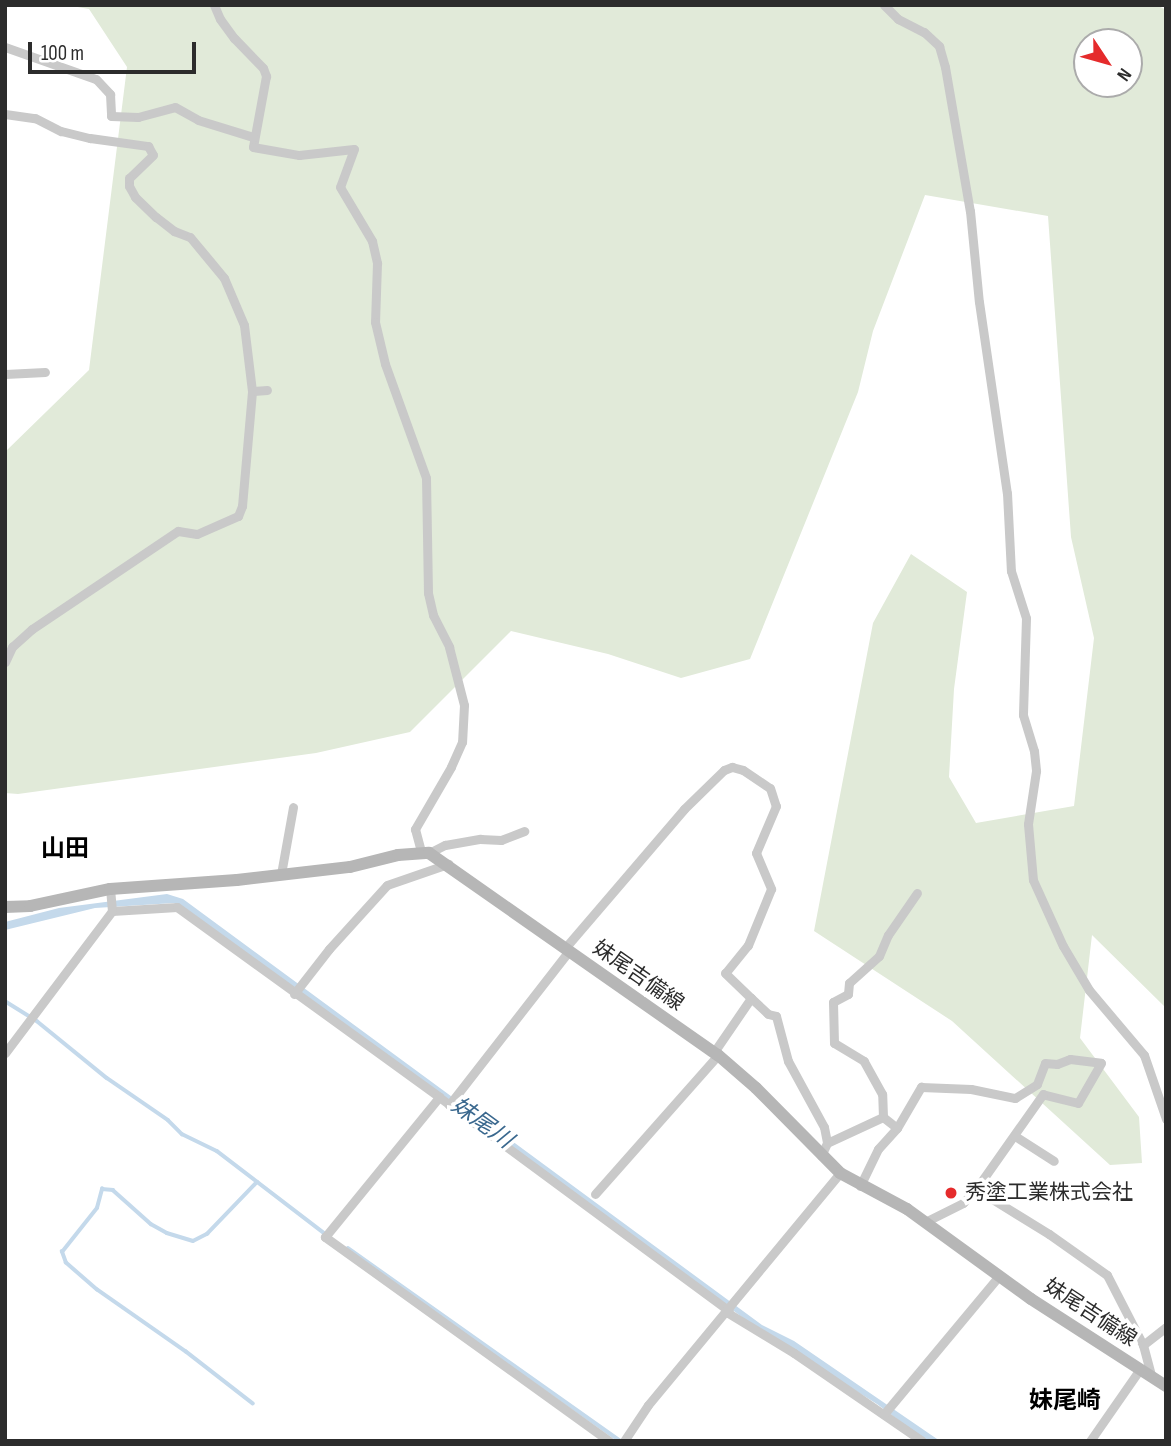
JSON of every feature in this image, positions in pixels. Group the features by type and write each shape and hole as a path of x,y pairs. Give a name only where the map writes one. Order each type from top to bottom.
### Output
{"main road":[{"name":"妹尾吉備線","path":"425,853 448,864 716,1054 756,1088 840,1174 907,1209 999,1276 1166,1386"},
{"path":"5,907 30,906 110,892 350,867 425,853"}],"street":[{"path":"214,5 234,38 264,68 266,76 253,147 287,153 354,149 340,187 372,241 377,263 375,322 385,364 426,478 428,593 433,615 449,647 464,705 462,742 451,767 415,829 425,853 445,845 480,839 501,840 524,831"},
{"path":"884,5 898,19 924,32 939,46 970,211 979,302 1007,494 1011,571 1026,618 1023,715 1034,751 1036,771 1028,824 1033,880 1063,946 1089,990 1144,1055 1166,1119"},
{"path":"5,47 96,79 110,94 111,116 138,117 175,107 198,120 253,137"},
{"path":"5,114 26,116 61,131 90,138 148,146 152,155 129,178 129,186 135,197 156,216 174,231 190,237 224,278 244,325 252,391 242,506 238,516 197,534 178,531 32,629 12,647 5,662"},
{"path":"5,374 45,372"},
{"path":"252,391 267,390"},
{"path":"452,1101 567,950 692,802 724,770 732,767 743,770 770,788 776,806 756,853 771,889 748,945 725,973 768,1014 776,1016 788,1060 824,1127 827,1143 821,1156"},
{"path":"281,874 293,807"},
{"path":"296,991 329,948 387,885 448,864"},
{"path":"5,1053 112,910 110,892"},
{"path":"897,1128 883,1117 882,1094 864,1061 834,1043 833,1002 848,994 849,983 879,956 895,923 917,893"},
{"path":"112,910 177,907 439,1097 452,1101 731,1309 887,1410 922,1441"},
{"path":"595,1194 716,1054 751,998"},
{"path":"860,1186 878,1149 897,1128 922,1087 971,1089 1015,1098 1037,1084 1045,1063 1057,1064 1070,1059 1101,1063 1078,1103 1043,1094 976,1189 963,1203 925,1222"},
{"path":"439,1097 326,1234 609,1441"},
{"path":"827,1143 883,1117"},
{"path":"1015,1136 1054,1161"},
{"path":"624,1441 648,1405 731,1309 840,1174"},
{"path":"976,1189 1049,1234 1107,1275 1143,1345 1153,1378"},
{"path":"887,1410 999,1276"},
{"path":"1143,1345 1166,1327"},
{"path":"1090,1441 1140,1369"}],"green space":[{"path":"66,5 1157,5 1166,10 1166,1008 1092,935 1080,1038 1139,1117 1142,1163 1110,1165 952,1021 814,931 873,623 911,554 967,592 954,689 949,777 976,823 1074,806 1094,638 1071,537 1048,216 925,195 873,331 858,392 750,659 681,678 608,654 511,631 410,732 316,753 18,794 5,793 5,452 89,370 127,67 89,9"}],"water":[{"name":"妹尾川","path":"167,894 183,899 762,1325 794,1341 940,1441 926,1441 877,1404 768,1336 174,903 95,908 5,930 5,922 59,908"}],"waterway":[{"path":"5,1001 37,1021 107,1078 168,1120 182,1134 217,1151 327,1235"},
{"path":"253,1404 186,1352 97,1290 66,1263 62,1252 97,1208 102,1189 113,1190 151,1224 167,1233 193,1241 207,1234 257,1182"},
{"path":"348,1248 621,1441"}],"place":[{"name":"秀塗工業株式会社","path":"951,1193"}],"district":[{"name":"山田","path":"65,849"},
{"name":"妹尾崎","path":"1065,1401"}]}
